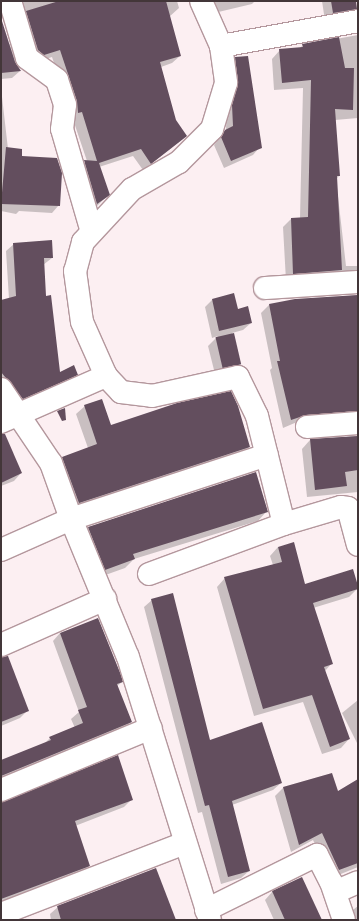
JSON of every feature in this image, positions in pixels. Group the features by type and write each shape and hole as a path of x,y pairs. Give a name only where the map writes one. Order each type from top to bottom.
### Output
{"street":[{"path":"201,1 221,46 226,83 212,129 179,162 132,189 83,242 74,271 82,322 106,376 121,392 152,396 238,377 257,416 284,524"},
{"path":"11,4 27,58 57,80 65,105 62,129 92,232"},
{"path":"221,46 358,21"},
{"path":"265,288 358,282"},
{"path":"10,418 106,376"},
{"path":"1,389 10,418 51,463 71,519 106,599 128,657 151,728 208,915 317,855 334,892 344,920"},
{"path":"307,427 358,423"},
{"path":"1,550 71,519 267,455"},
{"path":"149,574 284,524 341,507 348,508 358,545"},
{"path":"1,645 106,599"},
{"path":"1,790 151,728"},
{"path":"1,914 185,843"},
{"path":"334,892 358,882"}],"building":[{"path":"59,1 166,1 181,56 160,62 176,120 187,136 151,164 141,149 99,163 110,195 97,204 84,160 97,161 82,112 78,113 77,101 60,50 44,55 38,50 26,11"},
{"path":"331,1 356,1 357,9 333,13"},
{"path":"1,18 15,62 21,71 1,73"},
{"path":"339,37 345,68 354,68 353,110 335,109 340,176 337,176 342,270 293,274 291,218 308,217 311,80 282,83 279,49 303,47 302,44"},
{"path":"248,56 262,148 231,161 221,137 225,130 233,126 232,105 238,82 235,57"},
{"path":"6,147 22,149 22,156 57,158 62,173 60,206 1,204"},
{"path":"52,240 53,258 44,258 46,296 51,295 60,372 74,365 78,375 23,399 1,372 1,300 16,296 13,243"},
{"path":"234,293 238,309 248,306 252,323 219,331 212,299"},
{"path":"358,295 358,411 306,415 291,420 277,361 280,361 269,304 295,299"},
{"path":"234,333 241,364 223,368 215,337"},
{"path":"231,391 238,406 250,447 79,503 62,457 97,444 84,405 102,399 111,425 177,403"},
{"path":"65,408 66,420 62,421 57,411"},
{"path":"1,434 5,434 22,473 1,483"},
{"path":"358,436 358,470 345,472 347,486 315,490 310,439"},
{"path":"256,472 268,512 133,554 135,559 105,570 88,527"},
{"path":"294,542 305,584 353,569 358,586 358,589 313,603 333,664 324,667 350,739 330,747 312,695 263,709 224,577 282,562 278,547"},
{"path":"173,593 210,740 262,722 282,783 232,801 250,871 228,877 209,805 205,806 151,599"},
{"path":"98,618 121,675 123,682 117,684 132,722 1,776 1,760 51,740 49,737 83,723 78,710 87,707 60,633"},
{"path":"8,656 29,711 1,722 1,657"},
{"path":"118,755 133,800 75,821 90,866 1,899 1,802"},
{"path":"332,773 338,791 358,779 358,863 339,870 322,833 299,845 283,787"},
{"path":"156,868 176,920 61,920 57,906"},
{"path":"302,877 322,920 285,920 272,891"}]}
